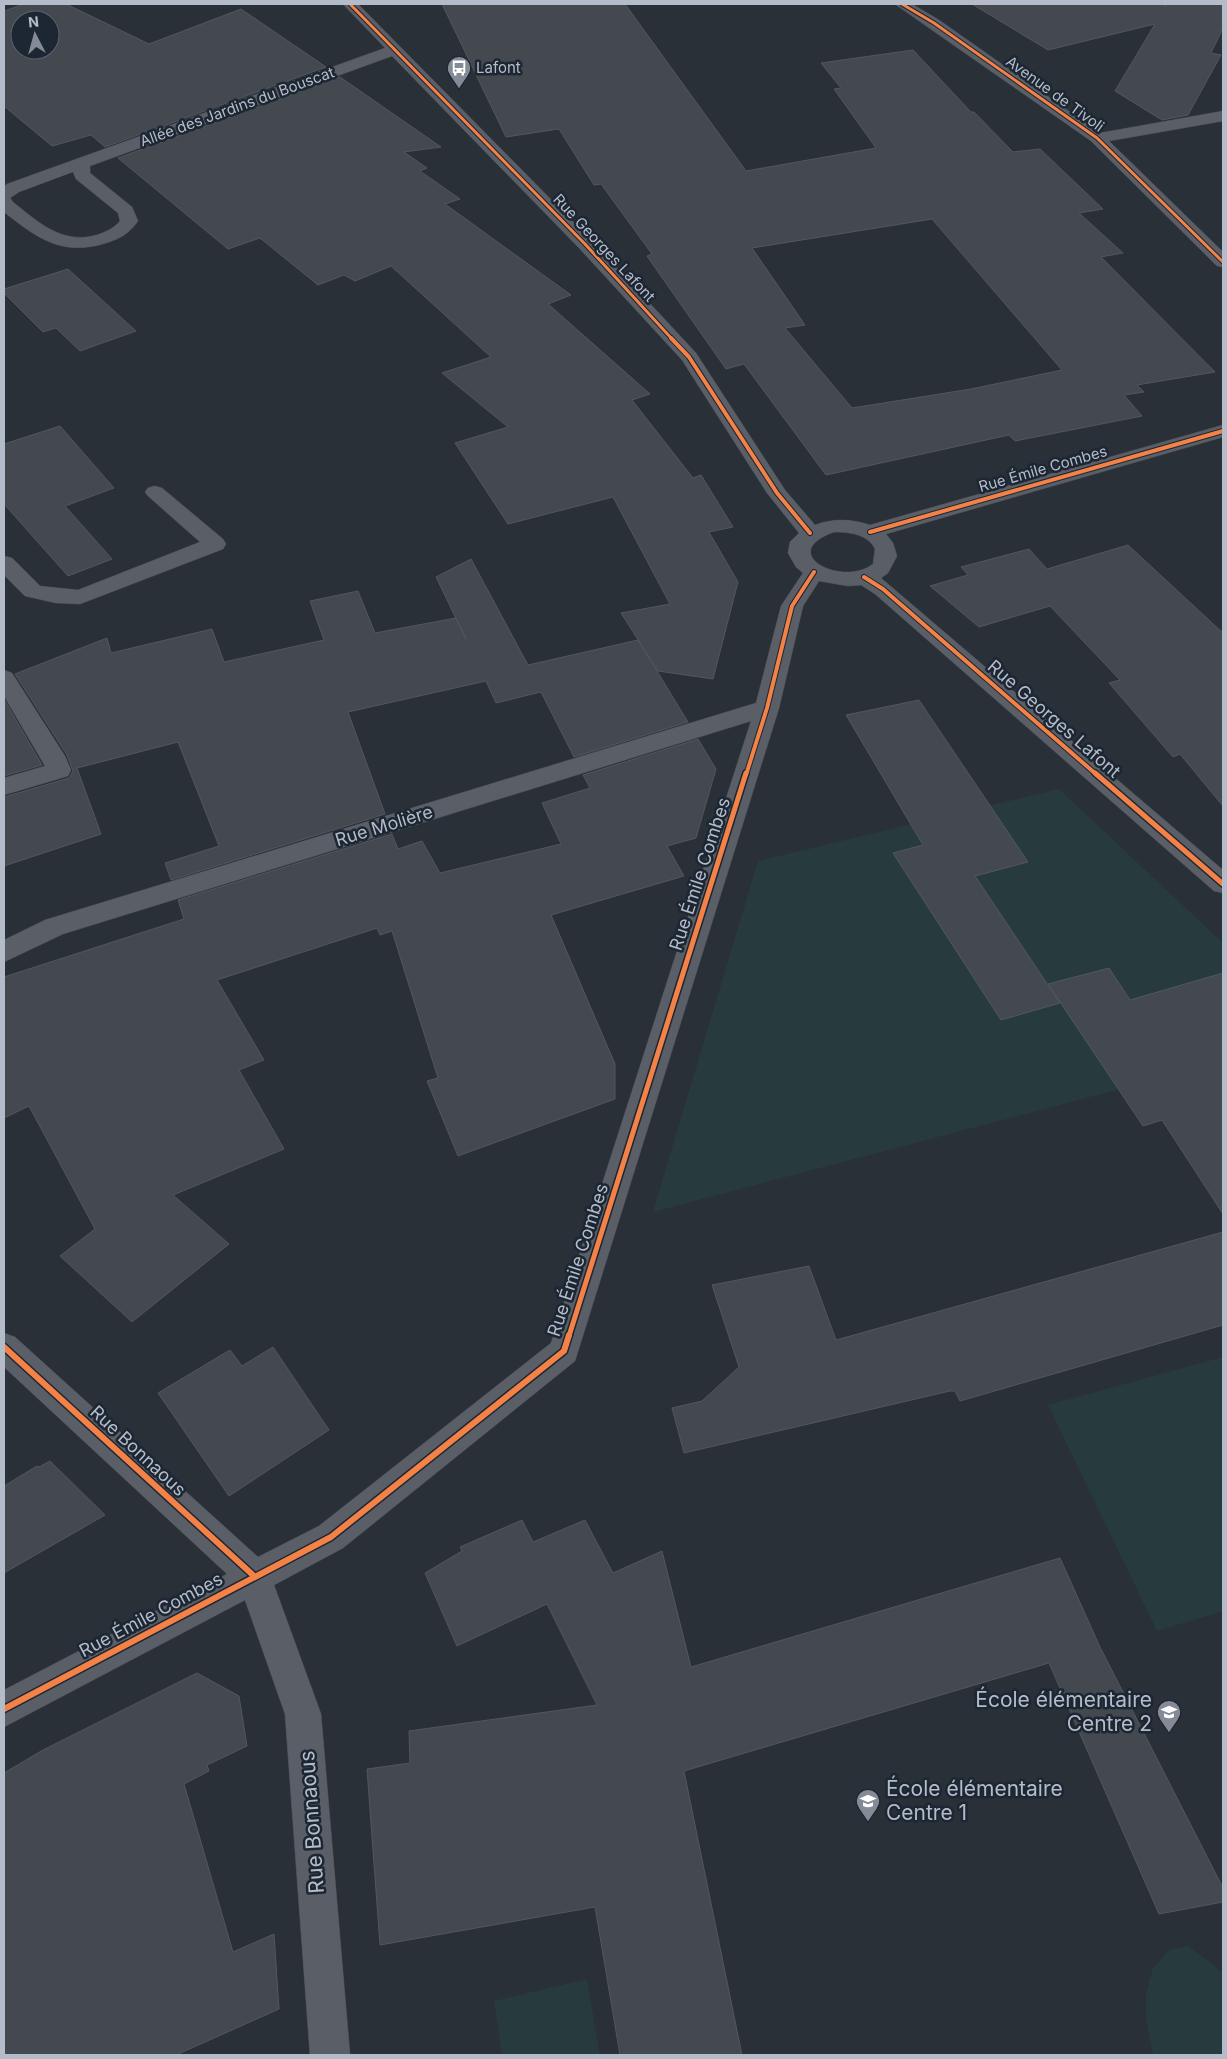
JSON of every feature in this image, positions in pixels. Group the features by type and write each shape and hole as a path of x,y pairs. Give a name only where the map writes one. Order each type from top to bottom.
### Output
{"street":[{"name":"Rue Georges Lafont","path":"350,4 585,244 689,358 777,493 810,533"},
{"name":"Avenue de Tivoli","path":"902,4 934,23 1097,138 1223,262"},
{"name":"Allée des Jardins du Bouscat","path":"4,194 13,188 394,50"},
{"path":"1097,138 1223,116"},
{"path":"4,201 4,204 53,240 69,244 92,242 122,231 129,221 126,211 82,175 81,164"},
{"name":"Rue Émile Combes","path":"870,532 1223,431"},
{"path":"4,563 33,591 56,596 80,597 215,544 155,492"},
{"path":"832,526 858,528 870,532 884,543 888,557 884,566 876,573 864,578 838,580 814,572 799,557 798,548 802,540 810,533 832,526"},
{"name":"Rue Émile Combes","path":"4,1709 331,1537 564,1351 767,708 792,606 814,572"},
{"name":"Rue Georges Lafont","path":"864,578 883,589 1223,884"},
{"path":"4,678 53,756 59,770 4,786"},
{"name":"Rue Molière","path":"4,952 54,926 767,708"},
{"name":"Rue Bonnaous","path":"4,1346 254,1576 303,1714 330,2055"}],"green space":[{"path":"1059,789 1223,943 1223,1062 653,1212 758,861"},
{"path":"1223,1357 1223,1611 1157,1631 1048,1405"},
{"path":"1188,1946 1222,1972 1223,2055 1153,2055 1146,2016 1146,1994 1153,1968 1169,1950"},
{"path":"587,1979 600,2055 502,2055 494,2001"}],"building":[{"path":"24,4 66,4 149,44 241,9 326,67 105,147 91,135 52,146 4,106 4,11"},
{"path":"442,4 625,4 746,171 876,148 834,89 841,88 821,63 913,50 971,112 974,112 1013,152 1040,149 1103,209 1079,213 1123,253 1101,257 1215,372 1137,385 1144,392 1124,395 1142,416 1015,441 1009,435 826,475 744,364 726,369 647,256 652,254 601,184 594,185 559,129 506,137","holes":["932,219 1062,370 971,389 852,408 785,328 805,325 752,248"]},
{"path":"972,4 1165,4 1165,7 1167,4 1223,4 1223,28 1211,53 1221,55 1188,115 1162,120 1115,91 1155,24 1048,50"},
{"path":"340,77 441,147 404,152 427,168 420,171 460,199 445,204 571,295 548,304 650,394 632,400 693,478 701,475 733,527 709,532 738,582 713,679 658,671 621,613 670,604 613,497 508,524 455,443 508,427 442,373 491,357 391,266 355,281 344,275 318,285 260,238 228,249 118,158"},
{"path":"68,269 136,331 80,351 56,328 43,332 4,293 4,289"},
{"path":"60,426 114,488 65,506 112,559 68,576 4,504 4,444"},
{"path":"1128,545 1223,633 1223,806 1180,754 1173,757 1109,683 1120,680 1050,606 979,627 930,586 968,575 961,567 1029,549 1047,569"},
{"path":"471,559 528,665 638,640 688,722 574,757 541,692 496,703 486,681 348,712 385,814 171,880 165,863 219,846 178,742 77,768 101,834 4,866 4,797 69,778 73,771 67,755 15,674 107,638 111,653 212,629 224,662 324,640 310,601 358,591 375,633 456,618 436,577"},
{"path":"4,699 42,765 4,776"},
{"path":"919,700 1028,862 975,876 1060,1003 1001,1020 893,853 923,845 846,715"},
{"path":"698,739 716,769 696,838 667,846 684,876 551,915 615,1064 615,1099 458,1156 427,1081 438,1078 392,931 380,935 377,928 217,980 264,1060 239,1070 284,1149 173,1195 229,1244 132,1322 60,1256 95,1229 29,1106 4,1118 4,977 184,919 178,900 392,834 398,849 422,841 440,873 561,844 542,803 590,788 583,775"},
{"path":"1109,968 1130,1000 1223,973 1223,1214 1162,1120 1143,1126 1048,984"},
{"path":"1223,1232 1223,1325 960,1401 955,1391 950,1391 684,1453 672,1408 702,1401 739,1367 712,1285 809,1266 836,1340"},
{"path":"273,1347 329,1430 229,1496 158,1393 230,1350 242,1366"},
{"path":"50,1461 105,1515 4,1573 4,1486 37,1466 39,1467"},
{"path":"522,1520 533,1542 585,1520 613,1573 662,1551 691,1667 1060,1558 1100,1647 1223,1888 1223,1902 1159,1914 1049,1663 684,1771 742,2055 620,2055 595,1907 380,1945 367,1769 410,1763 409,1731 597,1705 547,1604 457,1646 425,1573 462,1551 460,1547"},
{"path":"197,1673 239,1696 247,1746 207,1765 209,1771 184,1784 233,1952 274,1934 279,2009 176,2055 4,2055 4,1773 43,1750"}],"cycle path":[{"path":"350,4 585,244 689,357 777,493 810,533"},
{"path":"902,4 934,23 1097,138 1223,262"},
{"path":"870,532 1223,431"},
{"path":"4,1709 331,1537 564,1351 767,708 792,606 814,572"},
{"path":"864,577 883,589 1223,884"},
{"path":"4,1347 254,1576"}],"place":[{"name":"Lafont","path":"459,89"},
{"name":"École élémentaire Centre 2","path":"1169,1733"},
{"name":"École élémentaire Centre 1","path":"868,1822"}]}
